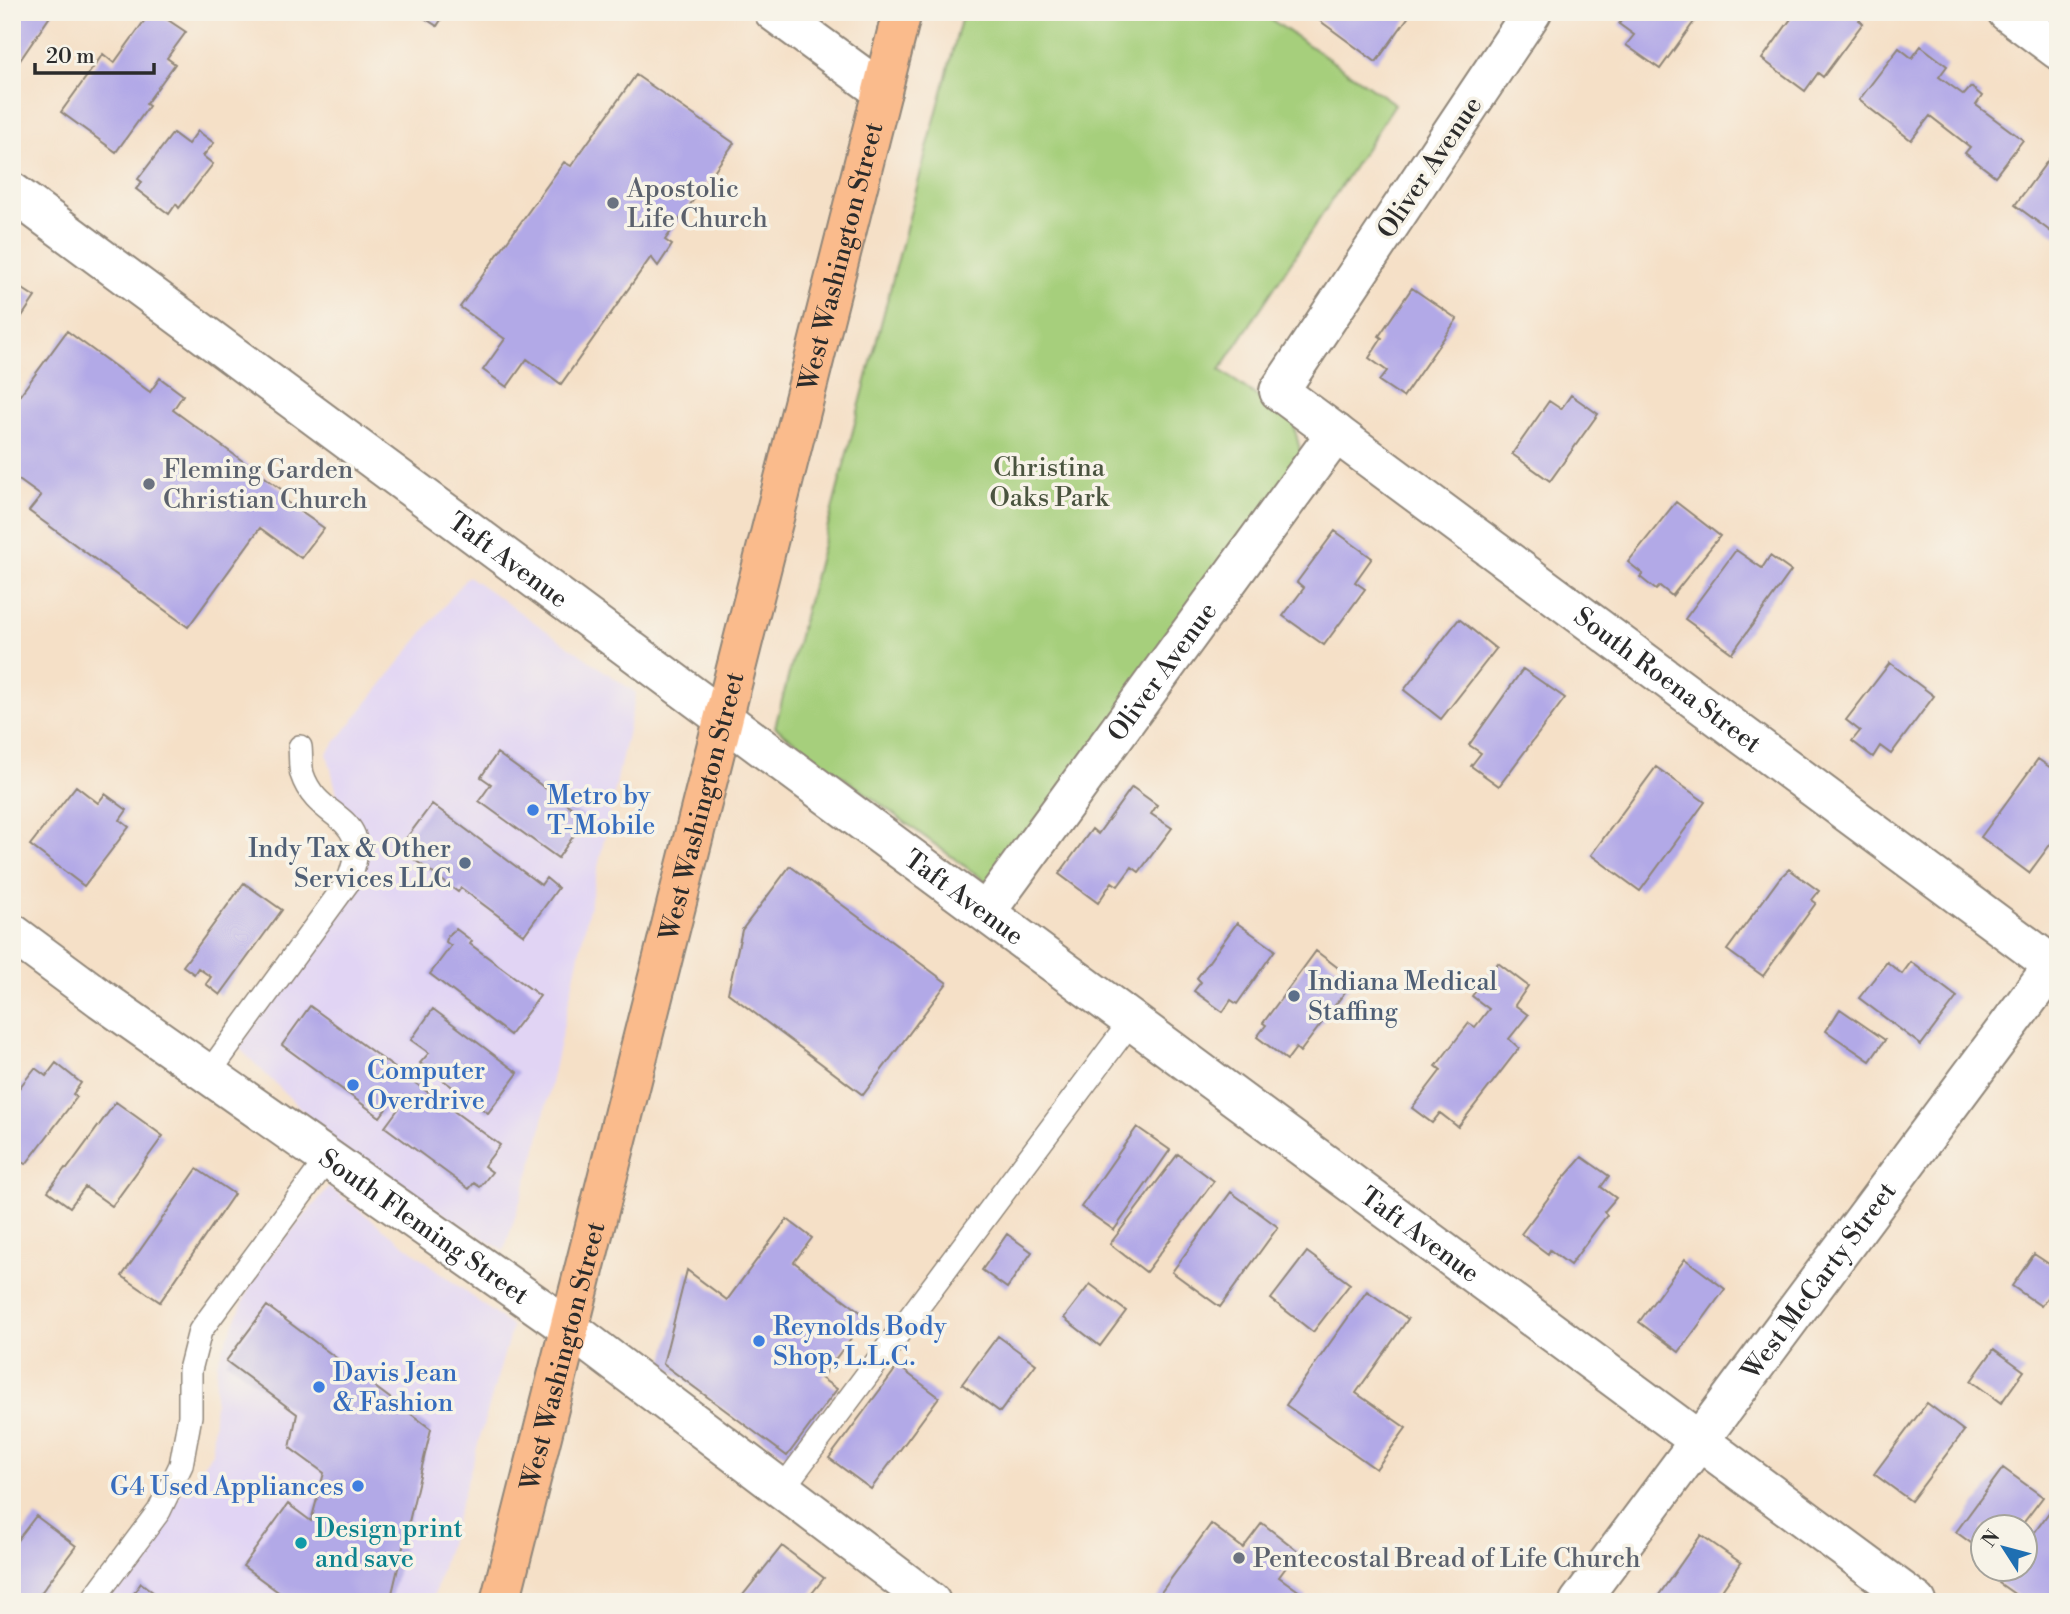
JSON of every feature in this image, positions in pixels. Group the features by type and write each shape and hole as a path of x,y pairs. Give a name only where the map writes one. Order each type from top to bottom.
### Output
{"main road":[{"name":"West Washington Street","path":"500,1602 902,12"}],"street":[{"path":"774,12 882,91"},
{"name":"Oliver Avenue","path":"1279,391 1532,12"},
{"path":"2007,12 2058,50"},
{"name":"Taft Avenue","path":"12,192 1917,1602"},
{"name":"South Roena Street","path":"1279,391 2056,964"},
{"name":"Oliver Avenue","path":"986,912 1336,433"},
{"name":"South Fleming Street","path":"12,933 569,1328 931,1602"},
{"name":"West McCarty Street","path":"1579,1602 2056,964"}],"lane":[{"path":"208,1074 341,892 355,864 358,847 353,831 314,793 302,773 300,747"},
{"path":"782,1489 1132,1020"},
{"path":"91,1602 159,1511 181,1465 190,1416 190,1370 200,1331 328,1158"}],"shaded area":[{"path":"468,576 636,693 536,1152 504,1251 346,1153 239,1048 367,858 340,806 327,753"},
{"path":"329,1187 512,1327 432,1602 100,1602 212,1453 217,1362 256,1273"}],"green space":[{"name":"Christina Oaks Park","path":"963,12 1260,12 1395,104 1220,370 1293,422 1306,474 1000,892 775,727"}],"building":[{"path":"12,12 53,12 12,72"},
{"path":"156,12 186,32 167,58 175,64 116,152 61,112 103,54 114,63 150,13 154,15"},
{"path":"415,12 446,12 437,26"},
{"path":"1308,12 1412,12 1376,62"},
{"path":"1627,12 1701,12 1660,69 1626,45 1634,35 1619,24"},
{"path":"1796,12 1865,12 1859,20 1863,23 1823,77 1818,73 1805,91 1762,59"},
{"path":"1921,46 1947,66 1939,77 1964,95 1971,87 1982,96 1976,105 2023,140 1995,176 1965,153 1970,147 1930,116 1911,140 1859,100 1899,48 1912,58"},
{"name":"Apostolic Life Church","path":"636,75 734,143 665,240 672,245 658,266 651,257 561,384 527,359 507,387 483,370 505,339 460,307 564,162 571,166"},
{"path":"198,131 214,143 203,156 213,164 179,208 176,204 169,214 136,189 142,182 138,179 173,133 188,144"},
{"path":"2049,159 2058,166 2058,237 2015,205"},
{"path":"12,282 35,297 12,331"},
{"path":"1412,288 1457,319 1403,397 1379,381 1387,371 1369,358 1382,338 1379,336"},
{"name":"Fleming Garden Christian Church","path":"67,331 150,392 160,378 183,395 173,410 285,492 281,498 324,528 301,558 260,528 188,627 29,511 41,496 12,475 12,406"},
{"path":"1571,395 1598,414 1550,481 1512,454 1549,401 1561,409"},
{"path":"1676,502 1720,536 1672,596 1660,586 1656,590 1640,577 1643,574 1628,562"},
{"path":"1335,531 1372,558 1355,582 1365,589 1324,645 1283,616 1304,588 1297,582"},
{"path":"1736,550 1762,568 1770,556 1791,571 1732,653 1685,619"},
{"path":"1459,619 1496,649 1441,719 1404,690"},
{"path":"1890,663 1934,696 1891,754 1880,746 1873,757 1852,741 1860,731 1846,720"},
{"path":"1523,669 1565,698 1499,786 1471,766 1481,753 1469,745"},
{"name":"Metro by T-Mobile","path":"497,753 586,818 558,858 479,801 491,784 481,777"},
{"path":"2038,759 2058,773 2058,834 2029,873 1981,837"},
{"path":"1656,767 1705,802 1640,891 1591,855"},
{"path":"76,786 98,803 105,794 127,810 120,820 129,827 84,886 30,845"},
{"path":"1132,787 1157,805 1151,814 1172,828 1139,872 1132,867 1118,886 1112,882 1098,903 1059,874 1092,829 1098,834"},
{"name":"Indy Tax & Other Services LLC","path":"432,804 541,885 546,878 558,888 524,935 461,888 458,892 399,848"},
{"path":"790,866 947,983 863,1095 728,993 742,930"},
{"path":"1789,869 1819,891 1812,900 1816,903 1763,976 1727,950"},
{"path":"244,883 282,910 220,995 206,984 211,977 198,968 194,974 183,966"},
{"path":"1237,923 1275,950 1237,1004 1231,1000 1223,1012 1194,991 1201,982 1197,978"},
{"path":"456,929 472,941 470,944 540,996 510,1035 430,974 451,946 446,942 448,935"},
{"path":"1316,951 1354,980 1300,1052 1296,1048 1287,1060 1257,1037 1266,1025 1263,1023"},
{"path":"1887,962 1902,974 1911,962 1957,997 1921,1045 1859,998"},
{"path":"1498,963 1528,986 1515,1005 1528,1015 1509,1039 1519,1048 1458,1127 1440,1113 1432,1123 1412,1108 1441,1070 1436,1066 1469,1023 1475,1027 1489,1009 1472,996"},
{"path":"310,1006 500,1145 484,1166 492,1172 480,1187 474,1183 469,1189 385,1127 399,1108 391,1102 380,1117 282,1045"},
{"path":"433,1009 518,1073 488,1113 420,1063 429,1053 411,1040"},
{"path":"1840,1009 1885,1040 1870,1061 1826,1031"},
{"path":"56,1063 81,1083 73,1094 77,1097 26,1164 22,1162 12,1176 12,1097 35,1068 46,1076"},
{"path":"116,1102 163,1136 112,1206 85,1187 70,1207 48,1191"},
{"path":"1137,1127 1170,1150 1114,1230 1081,1207"},
{"path":"1178,1154 1214,1181 1146,1272 1110,1244"},
{"path":"1582,1157 1609,1176 1601,1187 1616,1198 1604,1212 1607,1215 1570,1265 1550,1250 1548,1254 1521,1234"},
{"path":"197,1169 234,1194 160,1302 122,1276"},
{"path":"1231,1192 1278,1227 1220,1307 1172,1272"},
{"name":"Reynolds Body Shop, L.L.C.","path":"787,1219 812,1238 794,1262 867,1317 821,1378 837,1389 787,1456 663,1364 687,1270 727,1300"},
{"path":"1007,1234 1032,1252 1007,1288 982,1270"},
{"path":"1307,1252 1350,1284 1313,1332 1271,1299"},
{"path":"2034,1254 2058,1270 2058,1282 2041,1306 2012,1286"},
{"path":"1685,1259 1725,1289 1679,1352 1639,1322"},
{"path":"1090,1284 1126,1311 1100,1346 1064,1318"},
{"path":"1367,1291 1408,1319 1356,1393 1406,1428 1376,1469 1286,1405"},
{"path":"267,1306 431,1429 390,1602 284,1602 285,1597 243,1566 288,1504 311,1521 324,1473 290,1448 297,1414 226,1361"},
{"path":"998,1336 1036,1364 1000,1412 962,1384"},
{"path":"1994,1349 2024,1371 2001,1403 1971,1381"},
{"path":"898,1366 939,1397 871,1489 829,1458"},
{"path":"1927,1403 1964,1431 1911,1501 1874,1474"},
{"path":"2003,1468 2043,1497 2032,1512 1971,1512"},
{"path":"2058,1500 2058,1591 2050,1602 2026,1602 1999,1583 2038,1582 2038,1528"},
{"path":"36,1516 76,1546 34,1602 12,1602 12,1547"},
{"path":"1968,1516 1968,1541 1956,1532"},
{"name":"Pentecostal Bread of Life Church","path":"1262,1523 1298,1551 1279,1577 1307,1597 1304,1602 1154,1602 1211,1524 1243,1548"},
{"path":"1701,1535 1741,1563 1714,1602 1654,1602"},
{"path":"782,1546 824,1578 805,1602 741,1602 739,1600"},
{"path":"141,1583 166,1602 128,1602"}],"place":[{"name":"Apostolic Life Church","path":"613,203"},
{"name":"Fleming Garden Christian Church","path":"149,484"},
{"name":"Metro by T-Mobile","path":"533,810"},
{"name":"Indy Tax & Other Services LLC","path":"465,863"},
{"name":"Indiana Medical Staffing","path":"1294,996"},
{"name":"Computer Overdrive","path":"353,1085"},
{"name":"Reynolds Body Shop, L.L.C.","path":"759,1341"},
{"name":"Davis Jean & Fashion","path":"319,1387"},
{"name":"G4 Used Appliances","path":"358,1486"},
{"name":"Design print and save","path":"301,1543"},
{"name":"Pentecostal Bread of Life Church","path":"1239,1558"}]}
